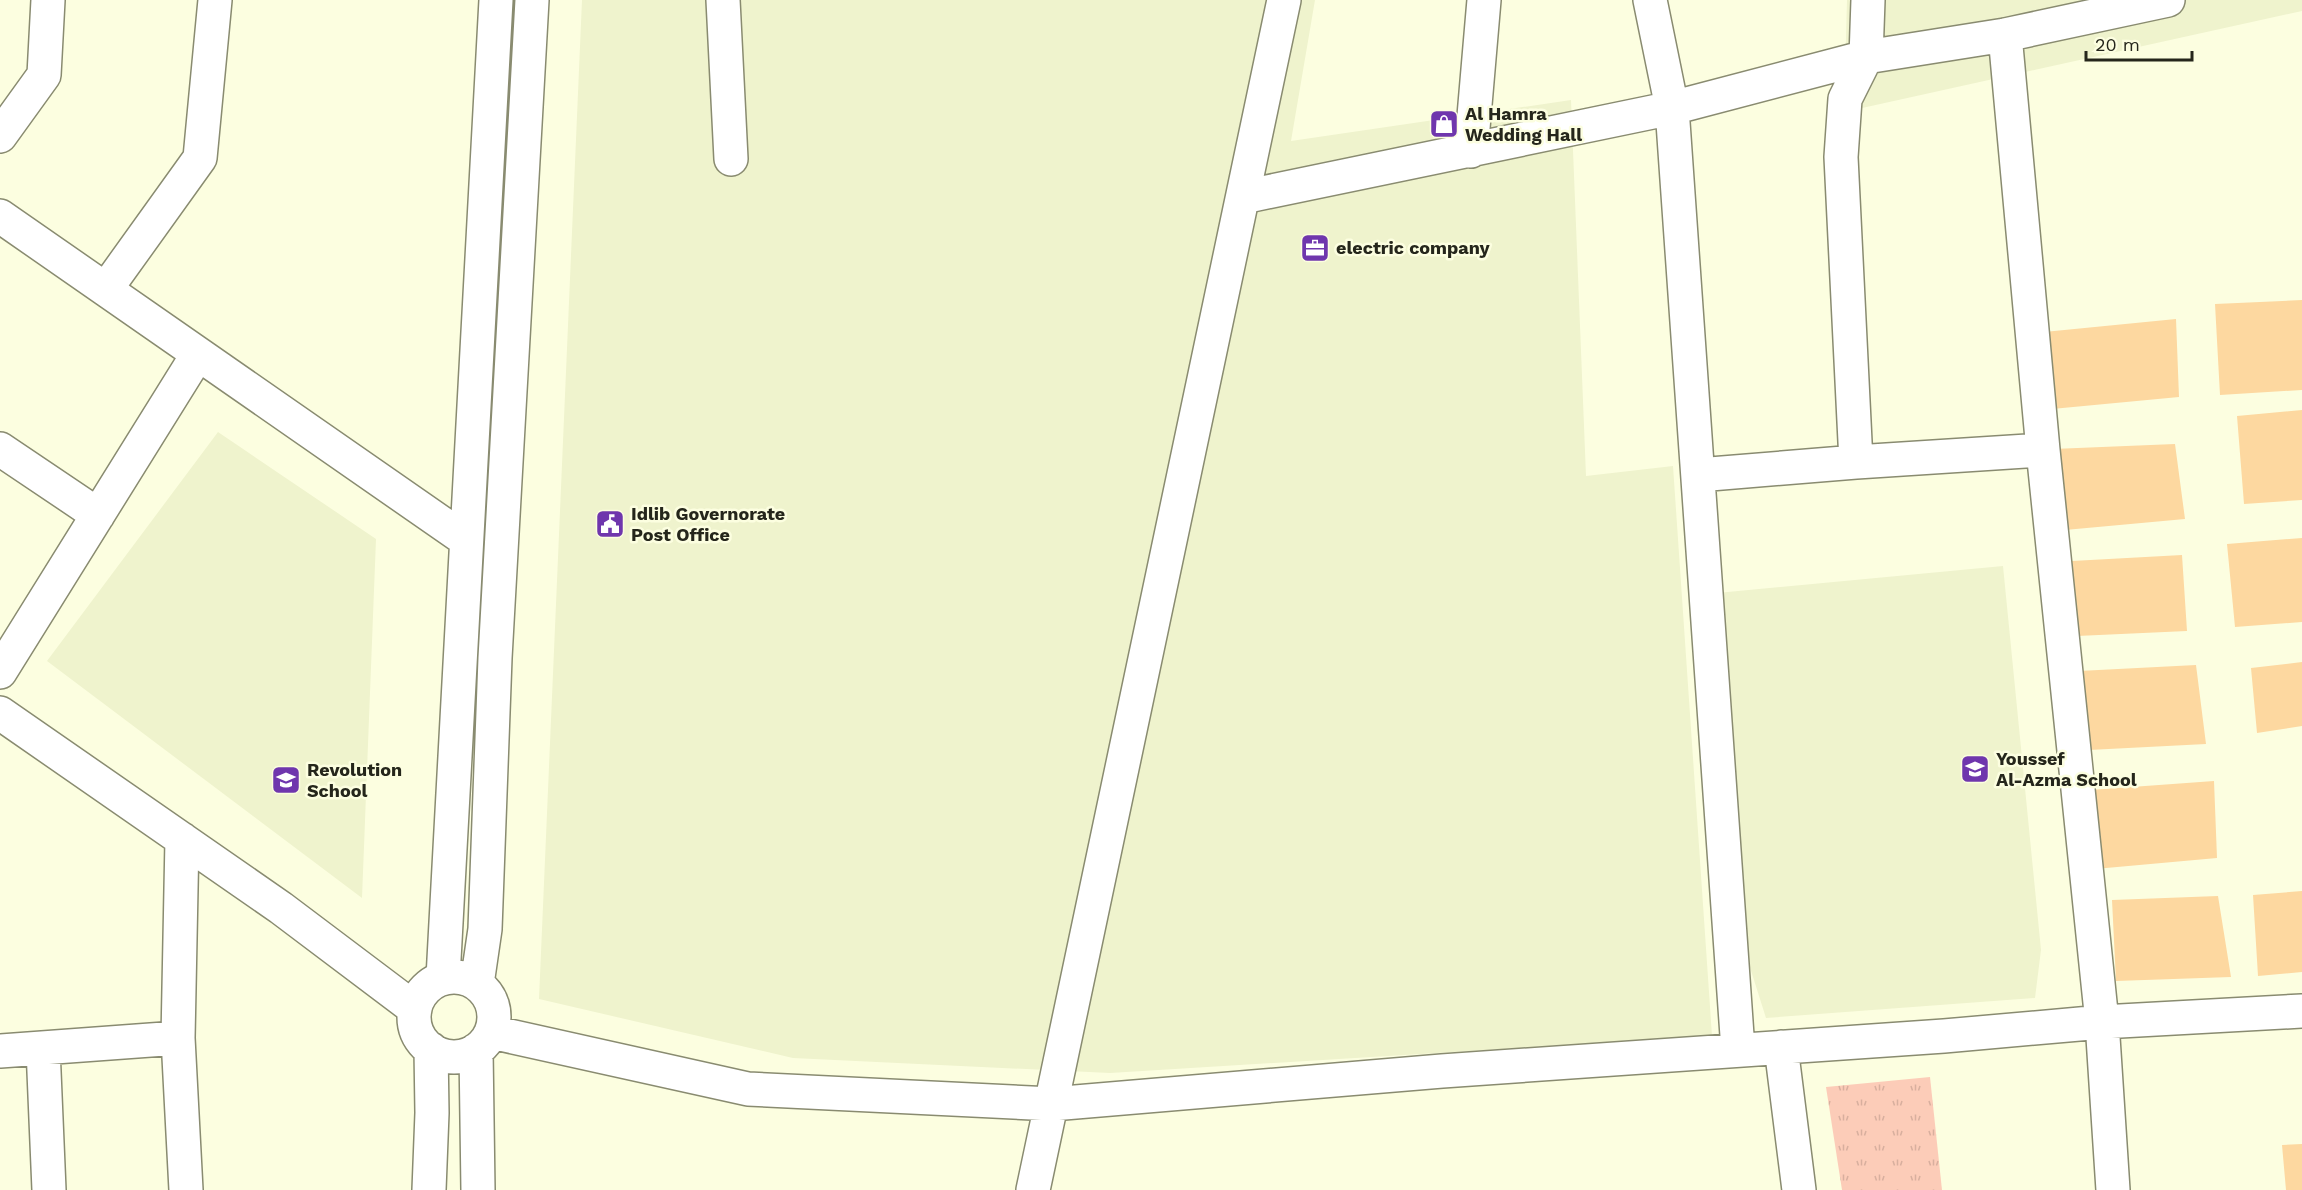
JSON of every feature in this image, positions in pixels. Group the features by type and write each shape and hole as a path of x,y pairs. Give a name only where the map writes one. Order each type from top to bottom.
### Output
{"street":[{"path":"0,136 44,75 48,0"},
{"path":"106,289 200,158 214,0"},
{"path":"443,978 496,0"},
{"path":"477,984 485,929 495,658 532,0"},
{"path":"723,0 731,159"},
{"path":"1033,1190 1284,0"},
{"path":"1471,151 1484,0"},
{"path":"1650,0 1672,108 1738,1050"},
{"path":"1856,462 1840,157 1845,99 1866,57 1868,0"},
{"path":"1243,197 1672,108 1866,57 2005,35 2168,0"},
{"path":"2005,35 2043,450 2102,1022 2113,1190"},
{"path":"0,216 466,540"},
{"path":"0,672 198,354"},
{"path":"0,449 98,515"},
{"path":"1698,475 2043,450"},
{"path":"0,713 281,908 415,1009"},
{"path":"182,839 178,1038 186,1190"},
{"path":"457,976 477,984 487,993 495,1018 483,1041 463,1056 449,1056 431,1049 421,1039 415,1022 415,1009 420,996 431,985 443,978 457,976"},
{"path":"483,1041 748,1089 1052,1104 1430,1072 2102,1022 2302,1011"},
{"path":"0,1051 178,1038"},
{"path":"478,1190 483,1041"},
{"path":"1781,1047 1799,1190"},
{"path":"43,1048 49,1190"},
{"path":"429,1190 432,1113 431,1049"}],"shaded area":[{"path":"582,0 1315,0 1291,141 1571,100 1586,476 1673,466 1712,1036 1110,1073 793,1058 539,999"},
{"path":"1847,0 2302,0 2302,11 1844,112"},
{"name":"Revolution School","path":"218,432 376,539 362,898 47,661"},
{"path":"2003,566 2041,950 2035,998 1766,1018 1747,958 1717,593"}],"green space":[{"path":"1930,1077 1942,1190 1842,1190 1826,1087"}],"building":[{"path":"2302,300 2302,390 2220,395 2215,304"},
{"path":"2176,319 2179,397 2052,409 2044,332"},
{"path":"2302,410 2302,500 2244,504 2237,416"},
{"path":"2175,444 2185,519 2065,530 2053,449"},
{"path":"2302,538 2302,622 2235,627 2227,544"},
{"path":"2182,555 2187,631 2077,636 2072,561"},
{"path":"2302,662 2302,726 2257,733 2251,668"},
{"path":"2196,665 2206,744 2089,750 2079,671"},
{"path":"2214,781 2217,858 2095,869 2090,790"},
{"path":"2302,891 2302,972 2258,976 2253,895"},
{"path":"2218,896 2231,977 2116,981 2112,900"},
{"path":"2302,1144 2302,1190 2286,1190 2282,1145"}],"place":[{"name":"Al Hamra Wedding Hall","path":"1444,124"},
{"name":"electric company","path":"1315,248"},
{"name":"Idlib Governorate Post Office","path":"610,524"},
{"name":"Youssef Al-Azma School","path":"1975,769"},
{"name":"Revolution School","path":"286,780"}]}
